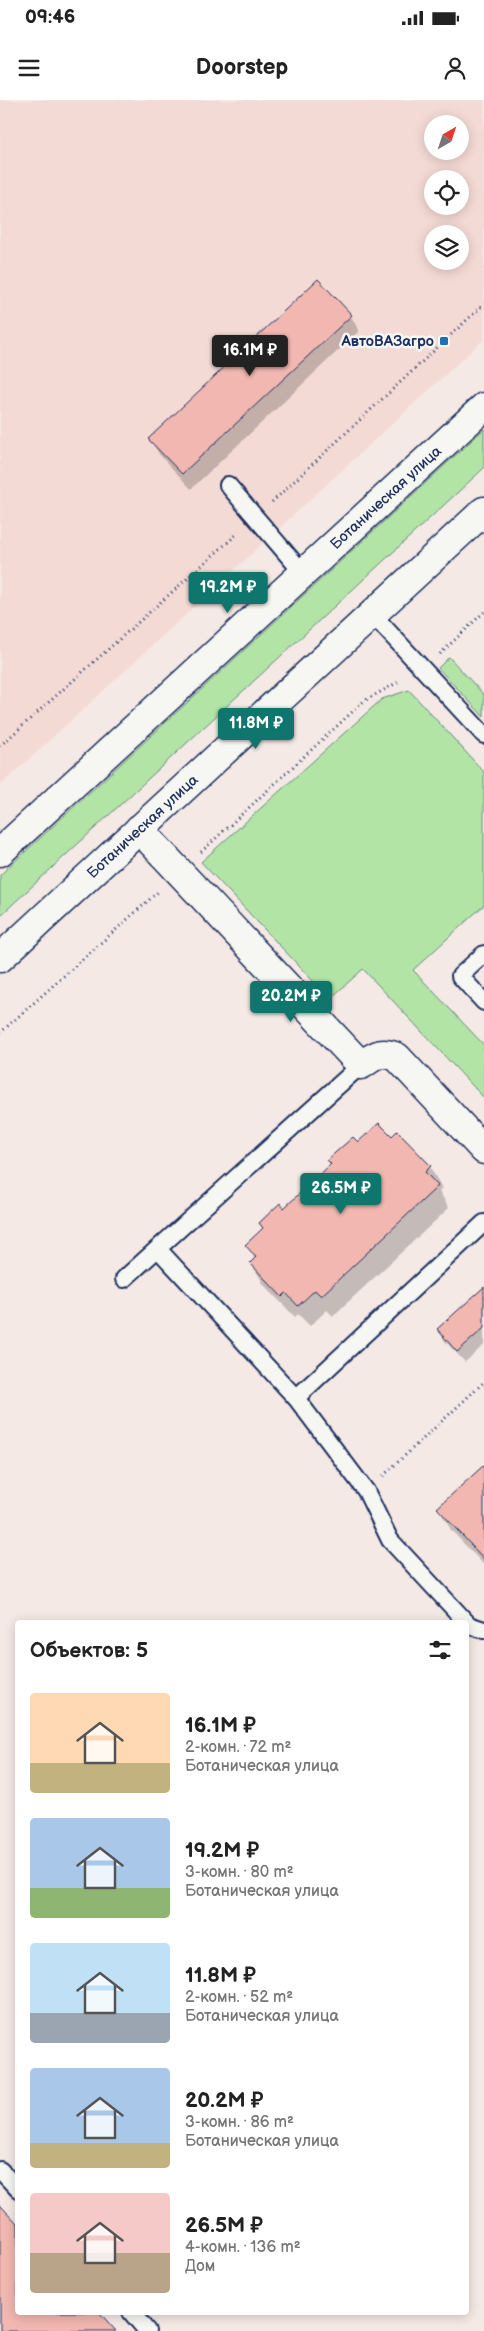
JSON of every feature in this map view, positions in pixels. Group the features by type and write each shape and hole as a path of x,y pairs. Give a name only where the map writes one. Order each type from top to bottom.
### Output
{"main road":[{"name":"Ботаническая улица","path":"0,852 484,407"},
{"name":"Ботаническая улица","path":"0,958 484,512"},
{"path":"139,829 361,1065 376,1056 386,1053 397,1057 484,1150"}],"lane":[{"path":"228,485 303,573"},
{"path":"372,614 484,735"},
{"path":"484,954 460,976 484,1002"},
{"path":"124,1280 361,1065"},
{"path":"296,1398 484,1223"},
{"path":"158,1249 296,1398 366,1492 390,1540 463,1620"},
{"path":"469,1626 484,1630"},
{"path":"0,2170 15,2186"},
{"path":"133,2315 147,2331"}],"path":[{"path":"0,1033 179,872 364,701 423,669 484,612"},
{"path":"366,1492 484,1382"}],"shaded area":[{"path":"0,100 484,100 484,339 0,786"}],"green space":[{"path":"484,429 484,468 0,916 0,875"},
{"path":"449,657 484,695 484,717 438,668"},
{"path":"409,690 484,772 484,905 413,970 484,1045 484,1098 363,969 330,999 201,862 382,699"}],"building":[{"path":"318,279 352,315 182,474 148,439"},
{"path":"379,1123 392,1136 397,1131 431,1166 425,1172 438,1186 321,1296 315,1290 298,1306 286,1293 282,1297 250,1263 256,1257 245,1245 263,1228 259,1223 280,1203 284,1208 331,1164 327,1160 353,1137 358,1142"},
{"path":"484,1287 484,1328 457,1352 437,1329"},
{"path":"484,1465 484,1559 437,1508"},
{"path":"0,2205 15,2221 15,2315 102,2315 116,2331 0,2331"}],"place":[{"name":"АвтоВАЗагро","path":"444,341"}]}
